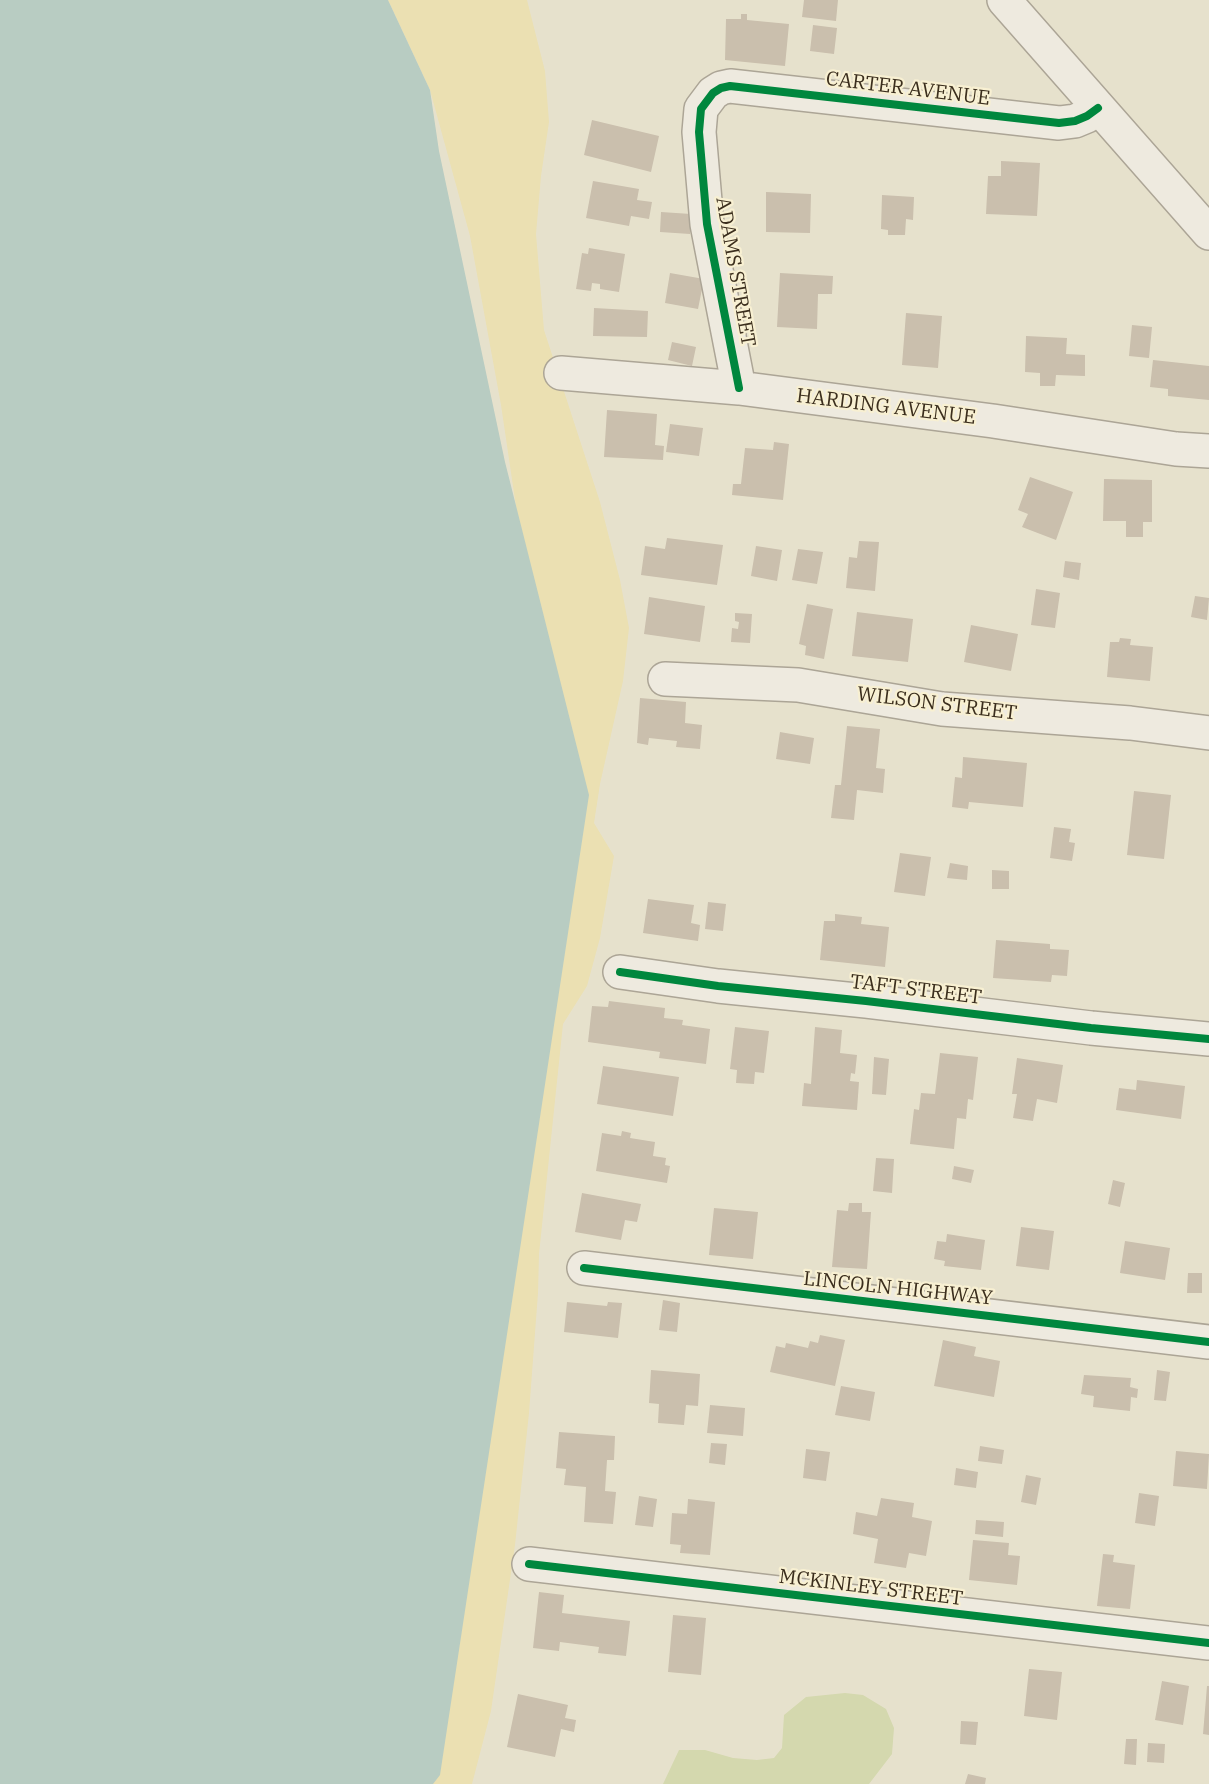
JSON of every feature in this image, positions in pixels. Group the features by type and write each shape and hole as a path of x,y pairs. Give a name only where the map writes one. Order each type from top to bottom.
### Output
{"street":[{"path":"1004,0 1209,233"},
{"name":"CARTER AVENUE","path":"713,93 730,86 1059,123 1081,119 1098,108"},
{"name":"ADAMS STREET","path":"713,93 701,109 699,132 706,224 739,388"},
{"name":"HARDING AVENUE","path":"561,373 739,388 1209,452"},
{"name":"WILSON STREET","path":"665,678 798,685 942,709 1130,723 1209,733"},
{"name":"TAFT STREET","path":"620,972 718,986 1209,1039"},
{"name":"LINCOLN HIGHWAY","path":"584,1268 1209,1342"},
{"name":"MCKINLEY STREET","path":"529,1564 1209,1643"}],"green space":[{"path":"845,1693 863,1695 886,1709 894,1728 892,1754 869,1784 663,1784 679,1750 705,1750 733,1758 757,1760 774,1758 782,1748 784,1715 806,1697"}],"sand":[{"path":"388,0 527,0 545,71 549,122 536,234 544,330 600,502 620,580 629,628 623,681 600,784 594,823 614,856 600,938 587,986 563,1024 539,1254 529,1413 515,1545 491,1711 472,1784 366,1784 522,547 501,405 470,236 430,90"}],"shaded area":[{"path":"0,0 388,0 430,90 439,151 505,462 589,795 440,1775 433,1784 0,1784"}],"building":[{"path":"804,0 838,0 836,21 802,17"},
{"path":"741,14 747,14 747,20 789,24 785,66 725,60 726,19 741,19"},
{"path":"813,25 837,28 834,54 810,51"},
{"path":"592,120 659,136 651,172 584,155"},
{"path":"1001,161 1040,163 1037,216 986,214 988,176 1001,176"},
{"path":"593,181 639,189 637,200 652,202 649,219 631,216 629,226 586,218"},
{"path":"766,192 811,194 810,233 766,232"},
{"path":"882,195 914,197 913,220 906,219 905,235 888,235 888,230 881,229"},
{"path":"661,212 691,214 690,234 660,232"},
{"path":"589,248 625,254 619,292 600,289 600,284 592,283 591,291 576,289 582,253 588,254"},
{"path":"670,273 704,279 698,309 665,303"},
{"path":"780,273 833,276 832,294 818,294 817,329 777,327"},
{"path":"594,308 648,311 647,337 593,336"},
{"path":"906,313 942,316 938,368 902,365"},
{"path":"1132,325 1152,327 1149,358 1129,356"},
{"path":"1026,336 1067,338 1066,354 1085,355 1085,376 1056,375 1055,386 1040,386 1040,373 1025,372"},
{"path":"672,342 696,347 692,366 668,360"},
{"path":"1153,360 1209,366 1209,400 1168,396 1168,389 1150,387"},
{"path":"607,410 657,414 655,445 664,446 663,460 604,457"},
{"path":"670,424 703,428 699,456 666,452"},
{"path":"774,442 789,444 783,500 732,495 733,484 741,484 745,448 773,450"},
{"path":"1030,477 1073,492 1056,540 1022,527 1028,514 1018,510"},
{"path":"1104,479 1152,480 1152,522 1143,522 1143,537 1126,537 1126,521 1103,521"},
{"path":"667,538 723,545 717,585 641,575 645,546 665,549"},
{"path":"859,541 879,542 875,591 846,588 849,557 857,558"},
{"path":"756,546 782,550 777,581 751,576"},
{"path":"798,549 823,552 817,584 792,580"},
{"path":"1065,561 1081,563 1079,580 1063,577"},
{"path":"1036,589 1060,593 1055,628 1031,625"},
{"path":"1195,596 1209,598 1207,620 1191,617"},
{"path":"649,597 705,606 700,642 644,634"},
{"path":"807,604 833,609 824,659 805,655 806,646 799,644"},
{"path":"857,612 913,619 908,662 852,656"},
{"path":"735,613 752,614 750,643 731,642 732,628 738,629 739,622 735,621"},
{"path":"971,625 1018,634 1011,671 964,662"},
{"path":"1120,638 1131,639 1130,645 1153,647 1150,681 1107,677 1110,642 1119,642"},
{"path":"640,698 686,702 685,723 702,725 700,749 676,747 677,741 649,738 648,745 637,743"},
{"path":"847,726 880,729 876,768 885,769 883,793 857,790 854,820 831,818 835,785 841,785"},
{"path":"780,732 814,738 810,764 776,759"},
{"path":"963,757 1027,763 1023,807 969,802 968,809 952,807 955,777 962,778"},
{"path":"1134,791 1171,795 1164,859 1127,855"},
{"path":"1054,827 1071,829 1069,842 1075,843 1072,861 1050,858"},
{"path":"900,853 931,857 925,896 894,892"},
{"path":"950,863 968,866 967,880 947,878"},
{"path":"992,870 1009,871 1009,889 992,889"},
{"path":"648,899 694,905 691,923 700,925 698,941 643,933"},
{"path":"708,902 726,904 723,931 705,929"},
{"path":"835,914 862,917 861,924 889,927 885,967 820,960 824,921 835,921"},
{"path":"996,940 1050,944 1050,949 1069,950 1067,976 1052,975 1051,982 993,978"},
{"path":"609,1001 665,1008 664,1018 683,1020 682,1025 710,1029 706,1064 659,1058 660,1052 588,1042 592,1006 608,1007"},
{"path":"735,1027 769,1031 764,1073 755,1072 754,1084 736,1083 737,1070 730,1069"},
{"path":"815,1027 842,1030 840,1053 857,1055 855,1074 851,1073 850,1081 859,1082 857,1110 802,1106 804,1083 811,1084"},
{"path":"940,1053 978,1057 973,1100 968,1099 966,1119 957,1118 954,1149 910,1144 914,1109 919,1110 921,1093 935,1094"},
{"path":"874,1057 889,1059 886,1095 872,1094"},
{"path":"1017,1058 1063,1065 1057,1103 1037,1099 1033,1121 1013,1118 1017,1094 1012,1094"},
{"path":"603,1066 679,1077 673,1116 597,1104"},
{"path":"1137,1080 1185,1086 1181,1119 1116,1110 1119,1088 1136,1090"},
{"path":"622,1131 631,1133 630,1138 655,1142 653,1156 666,1158 665,1165 670,1166 667,1183 596,1171 602,1133 621,1136"},
{"path":"876,1158 894,1159 892,1193 873,1191"},
{"path":"954,1166 974,1170 971,1183 952,1179"},
{"path":"1113,1180 1125,1183 1120,1207 1108,1204"},
{"path":"582,1193 641,1204 637,1222 625,1220 621,1240 575,1232"},
{"path":"849,1203 862,1203 862,1212 871,1212 867,1269 832,1267 837,1210 848,1211"},
{"path":"714,1208 758,1212 753,1259 709,1255"},
{"path":"1021,1227 1054,1231 1049,1270 1016,1266"},
{"path":"947,1234 985,1240 981,1270 944,1266 945,1261 934,1259 937,1241 946,1242"},
{"path":"1125,1241 1170,1248 1165,1280 1120,1273"},
{"path":"1188,1273 1202,1273 1202,1293 1187,1293"},
{"path":"663,1300 680,1303 677,1332 659,1330"},
{"path":"567,1302 607,1306 608,1302 622,1303 618,1338 564,1332"},
{"path":"820,1335 845,1340 835,1386 770,1372 776,1346 785,1348 786,1343 808,1348 810,1341 818,1343"},
{"path":"943,1340 976,1347 974,1356 1000,1361 994,1397 934,1386"},
{"path":"651,1370 700,1374 698,1406 686,1405 684,1425 658,1423 659,1404 649,1403"},
{"path":"1157,1370 1170,1372 1166,1401 1154,1400"},
{"path":"1084,1375 1131,1378 1130,1387 1138,1389 1137,1398 1131,1397 1130,1411 1093,1407 1094,1396 1081,1394"},
{"path":"841,1386 875,1392 870,1421 835,1415"},
{"path":"710,1405 745,1408 743,1436 707,1433"},
{"path":"559,1432 615,1436 614,1460 607,1460 605,1491 616,1492 613,1524 584,1522 586,1487 564,1485 566,1469 556,1468"},
{"path":"711,1443 727,1444 725,1465 709,1463"},
{"path":"980,1446 1004,1450 1002,1464 978,1461"},
{"path":"806,1449 830,1452 826,1481 803,1478"},
{"path":"1176,1451 1209,1454 1207,1489 1173,1486"},
{"path":"956,1468 978,1472 976,1488 954,1485"},
{"path":"1026,1475 1041,1478 1036,1505 1021,1502"},
{"path":"1139,1493 1159,1496 1155,1526 1135,1523"},
{"path":"639,1496 657,1499 653,1527 635,1525"},
{"path":"881,1498 914,1503 912,1517 932,1521 926,1556 909,1553 906,1568 874,1563 878,1539 853,1534 856,1512 877,1516"},
{"path":"688,1499 715,1502 710,1555 680,1553 681,1545 670,1544 672,1513 687,1514"},
{"path":"976,1520 1004,1522 1003,1537 975,1534"},
{"path":"973,1540 1009,1543 1008,1555 1020,1556 1017,1585 969,1580"},
{"path":"1103,1554 1114,1555 1113,1562 1135,1565 1130,1609 1097,1606"},
{"path":"539,1592 564,1595 562,1613 630,1621 626,1656 598,1653 599,1647 560,1642 559,1651 533,1648"},
{"path":"673,1615 706,1618 701,1675 668,1672"},
{"path":"1029,1669 1062,1672 1057,1720 1024,1716"},
{"path":"1162,1681 1189,1686 1183,1725 1155,1720"},
{"path":"1207,1686 1209,1686 1209,1735 1203,1734"},
{"path":"518,1694 568,1705 565,1718 576,1720 574,1732 561,1729 555,1757 507,1747"},
{"path":"961,1721 978,1722 976,1745 960,1744"},
{"path":"1126,1739 1137,1739 1136,1765 1124,1764"},
{"path":"1148,1743 1165,1744 1164,1763 1147,1762"},
{"path":"968,1774 986,1778 985,1784 965,1784"}],"cycle path":[{"path":"739,388 707,224 699,132 701,109 713,93 730,86 1059,123 1075,121 1098,108"},
{"path":"620,972 718,986 1209,1039"},
{"path":"584,1268 1209,1342"},
{"path":"529,1564 1209,1643"}]}
